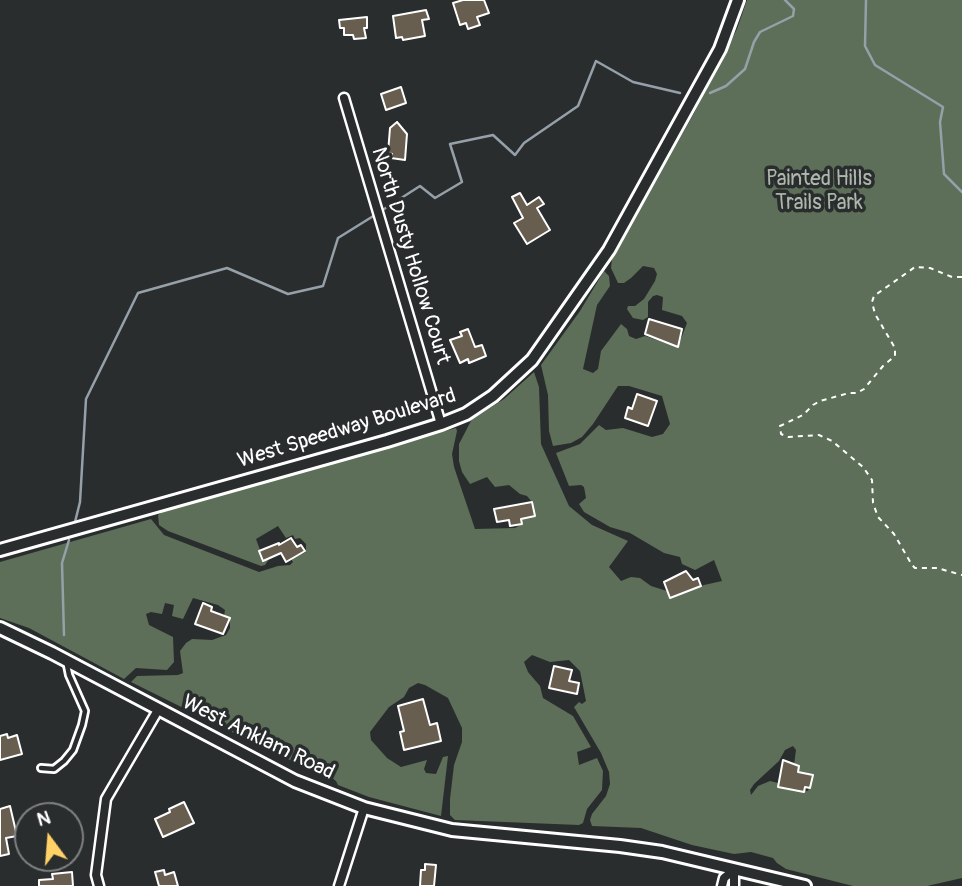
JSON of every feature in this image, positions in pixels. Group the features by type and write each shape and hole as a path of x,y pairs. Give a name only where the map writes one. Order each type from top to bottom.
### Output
{"main road":[{"name":"West Speedway Boulevard","path":"0,550 441,424 475,408 506,385 532,360 609,250 720,49 738,0"},
{"name":"West Anklam Road","path":"0,628 67,660 295,781 365,808 452,830 662,852 805,886"}],"street":[{"name":"North Dusty Hollow Court","path":"344,98 441,424"},
{"path":"99,886 96,875 106,799 158,710"},
{"path":"339,886 365,808"},
{"path":"722,886 724,878 734,870"},
{"path":"734,870 734,886"}],"lane":[{"path":"41,768 54,769 64,761 74,750 82,725 85,711 69,676 67,660"}],"path":[{"path":"962,277 951,277 930,268 915,267 874,296 872,302 875,314 895,348 895,356 857,393 813,404 803,415 780,426 780,434 788,437 819,435 832,441 863,467 872,480 873,503 878,517 894,534 912,565 915,568 937,568 962,575"}],"green space":[{"name":"Painted Hills Trails Park","path":"747,0 962,0 962,878 927,886 853,886 786,869 773,858 751,852 734,854 692,845 641,828 592,826 592,814 606,796 610,784 609,772 574,707 579,702 582,704 586,701 580,671 569,660 550,662 532,655 524,662 528,672 540,686 543,698 573,716 591,747 577,752 579,765 597,758 603,771 602,790 587,809 583,823 455,820 450,815 450,799 454,765 462,742 462,728 448,698 425,685 418,683 409,688 404,697 389,707 370,732 371,740 387,758 401,767 427,760 424,769 426,773 436,774 443,757 448,756 441,816 369,797 338,785 327,774 266,749 131,682 137,676 183,673 180,651 186,643 192,639 212,640 226,635 230,628 230,618 224,616 225,610 218,605 193,598 183,619 172,616 174,605 165,603 162,614 146,614 149,625 173,637 174,662 167,670 136,668 124,679 29,628 0,618 0,562 151,519 164,535 259,572 290,565 293,562 291,559 306,552 306,544 300,538 295,539 293,535 286,538 278,526 256,539 264,561 269,559 261,566 168,531 159,525 158,515 246,486 456,428 452,454 454,467 475,529 515,528 522,524 521,519 534,516 532,502 509,485 495,487 487,477 470,484 462,472 459,444 472,419 504,399 534,372 539,387 541,444 569,506 592,525 628,541 609,567 621,581 631,577 640,578 651,586 667,591 671,598 722,581 714,560 695,570 682,564 680,557 664,553 630,533 610,527 584,512 579,504 586,498 584,487 569,486 556,453 580,444 599,425 606,430 623,428 652,437 663,434 670,424 662,396 629,386 618,386 582,437 571,443 553,446 549,431 548,395 541,365 580,311 604,271 609,276 610,286 597,305 583,369 593,373 598,369 601,351 621,324 627,329 629,336 636,339 645,336 678,347 687,323 682,316 662,310 663,297 653,296 648,302 648,317 643,320 633,318 627,309 644,299 655,281 657,274 654,268 643,266 624,283 618,283 611,268 612,259 693,115 737,29","holes":["793,746 796,750 794,765 799,766 798,772 813,775 808,791 778,787 778,783 770,781 758,786 751,795 750,790 754,784 779,761 785,750"]}],"building":[{"path":"484,0 489,13 477,17 480,25 468,29 466,23 460,25 453,3"},
{"path":"426,10 429,19 422,20 425,36 403,40 402,37 396,38 393,16"},
{"path":"367,17 367,28 364,28 366,38 354,39 353,35 344,35 344,28 340,28 339,20"},
{"path":"401,87 406,103 386,110 381,94"},
{"path":"397,122 407,134 405,160 391,158 392,154 388,153 390,128"},
{"path":"520,193 527,205 539,197 544,204 537,208 550,230 527,244 514,223 523,218 512,197"},
{"path":"649,319 682,329 678,347 645,334"},
{"path":"468,329 475,347 482,345 486,356 469,363 468,359 460,363 450,340 462,336 460,332"},
{"path":"637,394 657,401 648,426 625,418 628,407 632,409"},
{"path":"532,502 535,516 521,519 522,524 510,526 509,520 497,522 494,509"},
{"path":"291,538 297,547 301,545 305,551 286,562 281,553 263,561 259,551"},
{"path":"686,571 693,580 698,578 701,586 670,598 664,582"},
{"path":"203,603 212,607 211,611 230,618 223,634 195,624"},
{"path":"554,666 572,670 569,681 579,683 577,694 549,688"},
{"path":"423,699 430,725 437,723 441,741 404,750 400,732 404,731 398,706"},
{"path":"7,734 8,738 17,735 22,754 0,760 0,736"},
{"path":"783,760 799,766 798,772 813,775 810,788 805,787 804,792 778,787"},
{"path":"184,802 194,823 163,837 155,819"},
{"path":"10,806 14,837 6,838 9,854 0,856 0,809"},
{"path":"425,864 436,865 434,886 420,886 421,870 425,870"},
{"path":"164,870 165,875 174,872 178,886 159,886 155,872"},
{"path":"72,872 73,886 39,886 39,880 53,879 52,874"}],"waterway":[{"path":"710,93 726,86 745,69 760,32 793,16 794,9 785,0"},
{"path":"866,0 865,46 875,65 943,107 940,122 944,174 962,192"},
{"path":"381,211 420,186 435,198 462,182 450,144 493,135 515,155 524,143 578,106 596,61 633,82 680,93"},
{"path":"75,522 80,502 86,399 138,293 227,268 288,294 323,286 338,238 375,215"},
{"path":"64,635 62,563 69,540"}]}
